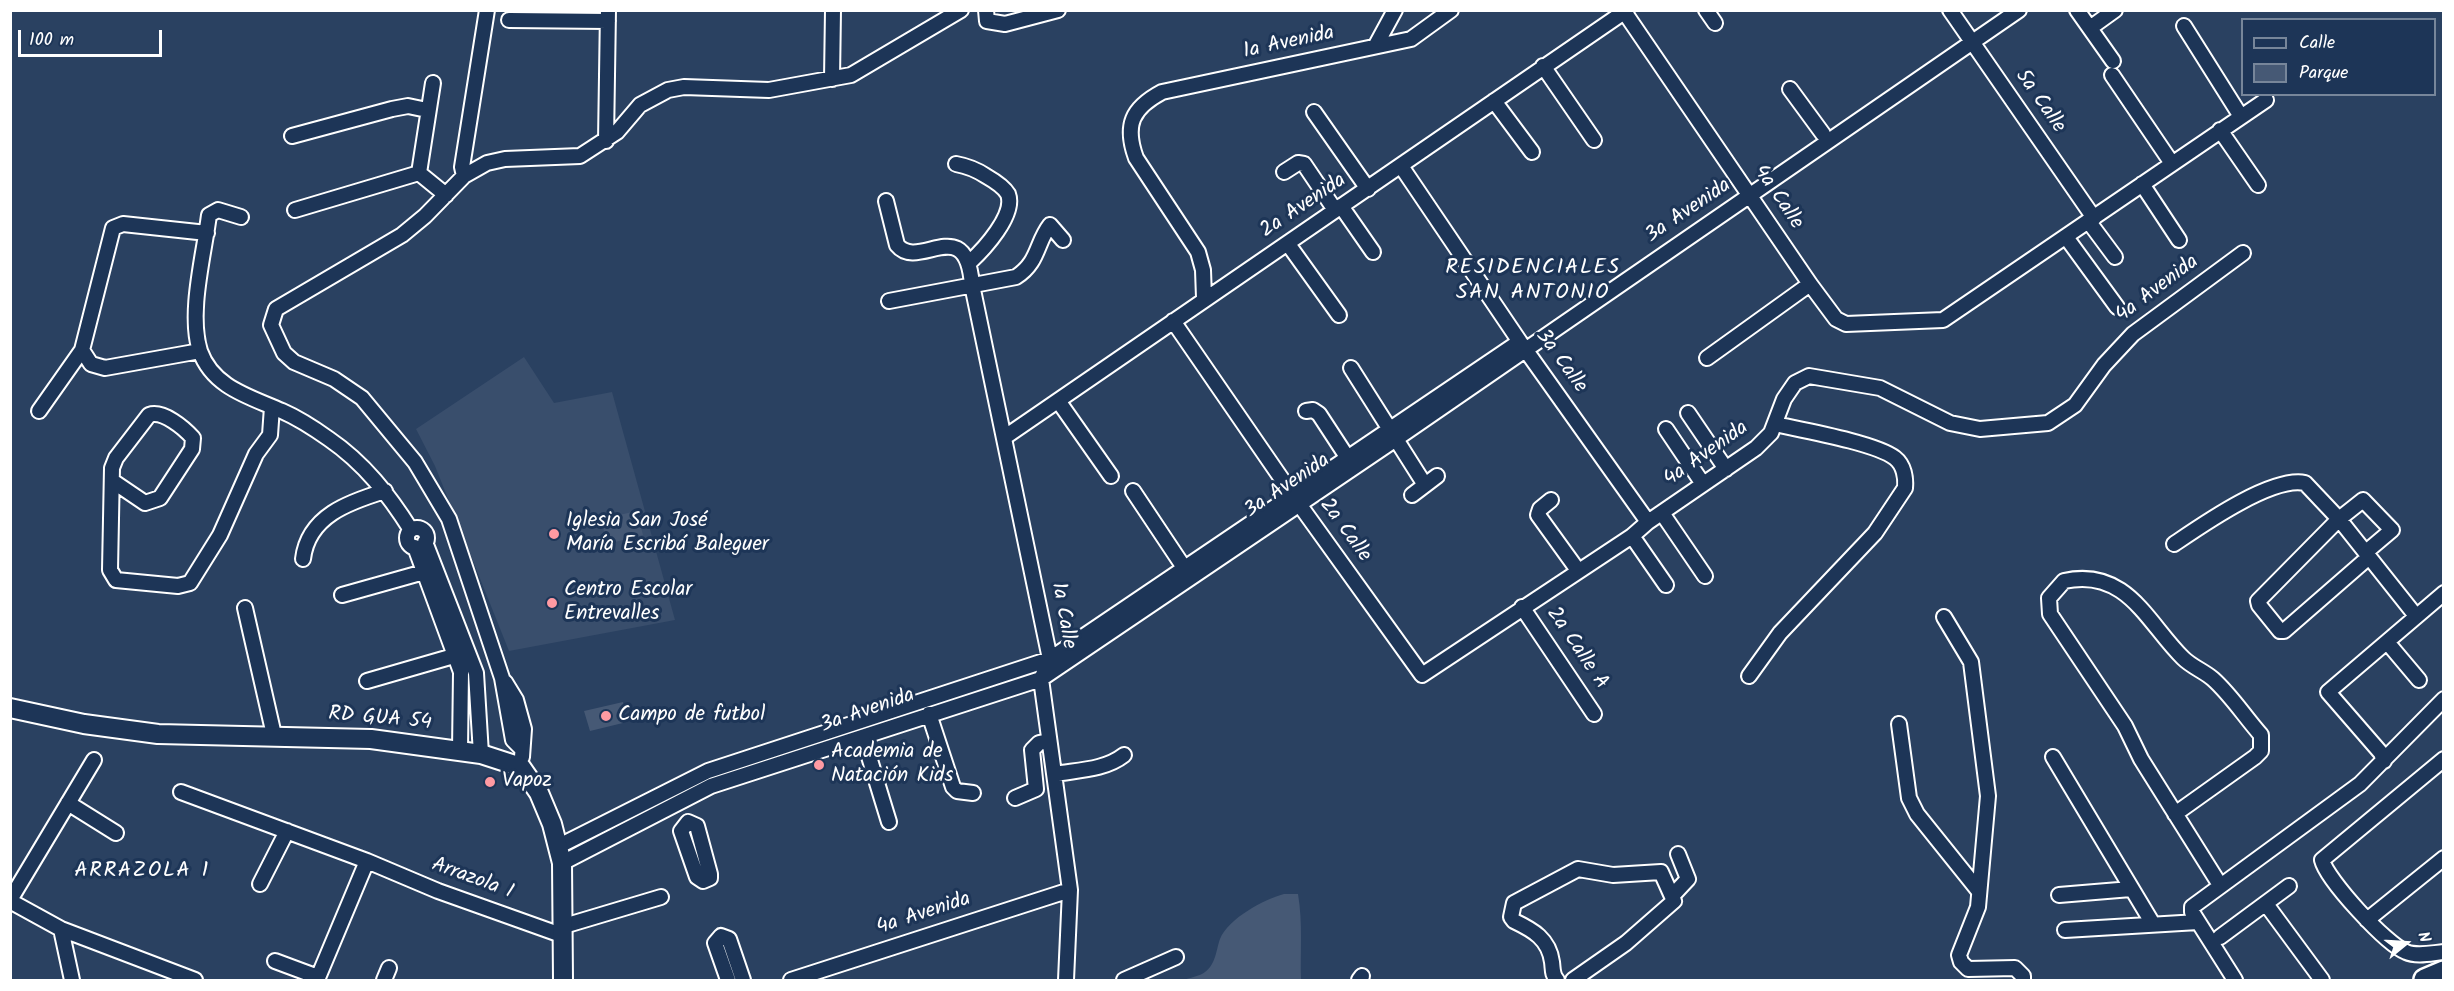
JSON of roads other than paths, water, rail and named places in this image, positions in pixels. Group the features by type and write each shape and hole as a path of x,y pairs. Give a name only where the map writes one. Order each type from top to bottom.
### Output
{"highway":[{"path":"2425,981 2444,972"}],"main road":[{"name":"RD GUA 54","path":"10,708 84,724 158,734 273,735 371,740 521,758"},
{"path":"521,758 552,824 559,855 564,931 563,981"}],"street":[{"path":"464,176 462,167 487,10"},
{"path":"832,79 833,10"},
{"path":"521,758 525,738 516,700 502,678 449,519 415,462 362,399 334,379 294,362 284,353 271,325 276,309 402,235 464,176 487,164 505,159 580,156 617,132 640,105 668,90 684,87 769,90 832,79 861,70 961,10"},
{"path":"986,10 987,21 1005,24 1058,10"},
{"path":"1376,45 1395,10"},
{"name":"1a Avenida","path":"1204,298 1203,270 1198,252 1136,158 1130,141 1130,125 1135,113 1147,100 1162,92 1411,39 1451,10"},
{"path":"1706,10 1715,23"},
{"name":"5a Calle","path":"1950,10 1974,39 2115,257"},
{"name":"3a Avenida","path":"1748,192 1823,134 2019,10"},
{"path":"2077,10 2171,162"},
{"path":"2090,28 2115,10"},
{"name":"2a Avenida","path":"1005,437 1059,402 1204,298 1288,244 1625,11"},
{"name":"4a Calle","path":"1625,11 1810,284 1834,316 1843,324 1943,320 2067,237"},
{"path":"508,20 608,16 606,141"},
{"path":"2184,26 2241,115"},
{"name":"3a Avenida","path":"559,855 708,771 1050,659 1078,647 1974,39"},
{"path":"1543,66 1594,140"},
{"path":"419,172 433,83"},
{"path":"1790,89 1823,134"},
{"path":"2116,308 2067,237 2171,162 2266,100"},
{"path":"1494,101 1532,152"},
{"path":"292,136 392,109 408,106 427,110"},
{"path":"1314,112 1368,189"},
{"path":"2220,130 2258,185"},
{"path":"1284,172 1298,163 1304,164 1373,252"},
{"path":"886,201 897,245 901,249 911,252 935,246 951,247 966,256 970,262 991,240 1006,212 1009,201 1007,194 991,179 956,164"},
{"name":"3a Calle","path":"1401,166 1523,345 1648,522"},
{"path":"419,172 446,195"},
{"path":"294,210 419,172"},
{"path":"2142,184 2179,240"},
{"path":"241,217 218,210 209,215 198,296 200,351 218,378 231,390 272,407 329,438 357,460 385,490 411,530 407,541 420,545 463,653 478,681 481,754"},
{"path":"39,411 82,350 113,228 123,224 207,233"},
{"path":"889,301 1010,278 1024,272 1038,255 1050,225 1063,240"},
{"path":"1288,244 1338,315"},
{"name":"4a Avenida","path":"1422,675 1577,569 1632,536 1648,522 1764,441 1775,424 1784,399 1795,383 1809,376 1880,388 1950,423 1980,429 2048,423 2076,405 2104,365 2133,334 2243,253"},
{"name":"1a Calle","path":"970,262 972,285 1050,659 1041,679 1070,890 1066,981"},
{"path":"1707,358 1810,284"},
{"name":"2a Calle","path":"1173,321 1296,500 1422,675"},
{"path":"82,350 91,364 105,368 200,351"},
{"path":"1351,368 1425,485"},
{"path":"1059,402 1111,476"},
{"path":"114,482 145,503 155,501 160,498 192,449 193,438 158,413 148,415 116,458 112,468 114,482 110,570 113,577 116,580 178,585 190,583 220,535 256,454 270,435 272,407"},
{"path":"1306,411 1313,410 1319,414 1351,463"},
{"path":"1688,413 1726,469"},
{"path":"1749,676 1780,633 1875,533 1905,488 1906,482 1898,461 1889,454 1850,441 1775,424"},
{"path":"1666,429 1703,484"},
{"path":"1412,495 1437,476"},
{"path":"2174,544 2222,512 2278,484 2291,481 2305,483 2339,519 2416,616"},
{"path":"303,559 304,546 314,529 327,516 342,506 385,490"},
{"path":"1133,491 1185,569"},
{"name":"3a Avenida","path":"559,855 711,786 1041,679 1078,647 1185,569 1296,500"},
{"path":"1551,500 1540,509 1538,515 1577,569"},
{"path":"2363,500 2392,529 2392,532 2284,631 2280,631 2258,601 2339,519 2363,500"},
{"path":"1662,513 1705,576"},
{"path":"1632,536 1666,585"},
{"path":"342,595 430,570"},
{"path":"2175,814 2255,757 2260,751 2261,735 2215,681 2182,658 2135,600 2104,584 2088,580 2064,581 2049,598 2050,614 2125,726 2141,759 2175,814 2220,885"},
{"path":"2384,761 2381,753 2328,694 2444,593"},
{"name":"2a Calle A","path":"1522,607 1594,714"},
{"path":"245,608 273,735"},
{"path":"1944,617 1971,662 1988,796 1978,907 1959,955 1961,962 1968,969 2015,968 2023,976 2022,981"},
{"path":"2387,642 2419,680"},
{"path":"367,681 463,653"},
{"path":"460,750 463,653"},
{"path":"2235,981 2192,912 2192,906 2360,784 2444,699"},
{"path":"929,714 952,787 957,791 973,793"},
{"path":"1899,724 1909,798 1917,814 1978,890"},
{"path":"863,737 889,822"},
{"path":"1015,798 1036,789 1032,750 1035,745 1049,741"},
{"path":"1055,774 1098,768 1124,755"},
{"path":"2053,757 2153,924"},
{"path":"2444,759 2322,860 2383,938 2408,953 2444,952"},
{"path":"94,760 10,901 61,929 195,981"},
{"name":"Arrazola I","path":"181,792 367,861 438,891 564,931"},
{"path":"679,801 688,822"},
{"path":"68,803 116,833"},
{"path":"260,884 287,831"},
{"path":"1673,895 1688,879 1678,854"},
{"path":"2367,920 2444,858"},
{"path":"275,961 318,979 367,861"},
{"path":"1557,981 1554,977 1551,952 1538,933 1514,921 1513,905 1517,900 1571,871 1584,868 1613,875 1661,872 1674,901 1626,943 1573,981"},
{"path":"2220,937 2289,886"},
{"path":"2059,895 2131,889"},
{"name":"4a Avenida","path":"791,981 1070,890"},
{"path":"564,931 661,897"},
{"path":"2266,904 2322,981"},
{"path":"2065,930 2198,922"},
{"path":"61,929 72,981"},
{"path":"728,981 716,944 720,936 729,939 743,981"},
{"path":"1124,981 1176,957"}],"place":[{"name":"Iglesia San José María Escribá Baleguer","path":"554,534"},
{"name":"Centro Escolar Entrevalles","path":"552,603"},
{"name":"Campo de futbol","path":"606,716"},
{"name":"Academia de Natación Kids","path":"819,765"},
{"name":"Vapoz","path":"490,782"}],"district":[{"name":"RESIDENCIALES SAN ANTONIO","path":"1533,282"},
{"name":"ARRAZOLA 1","path":"142,872"}]}
